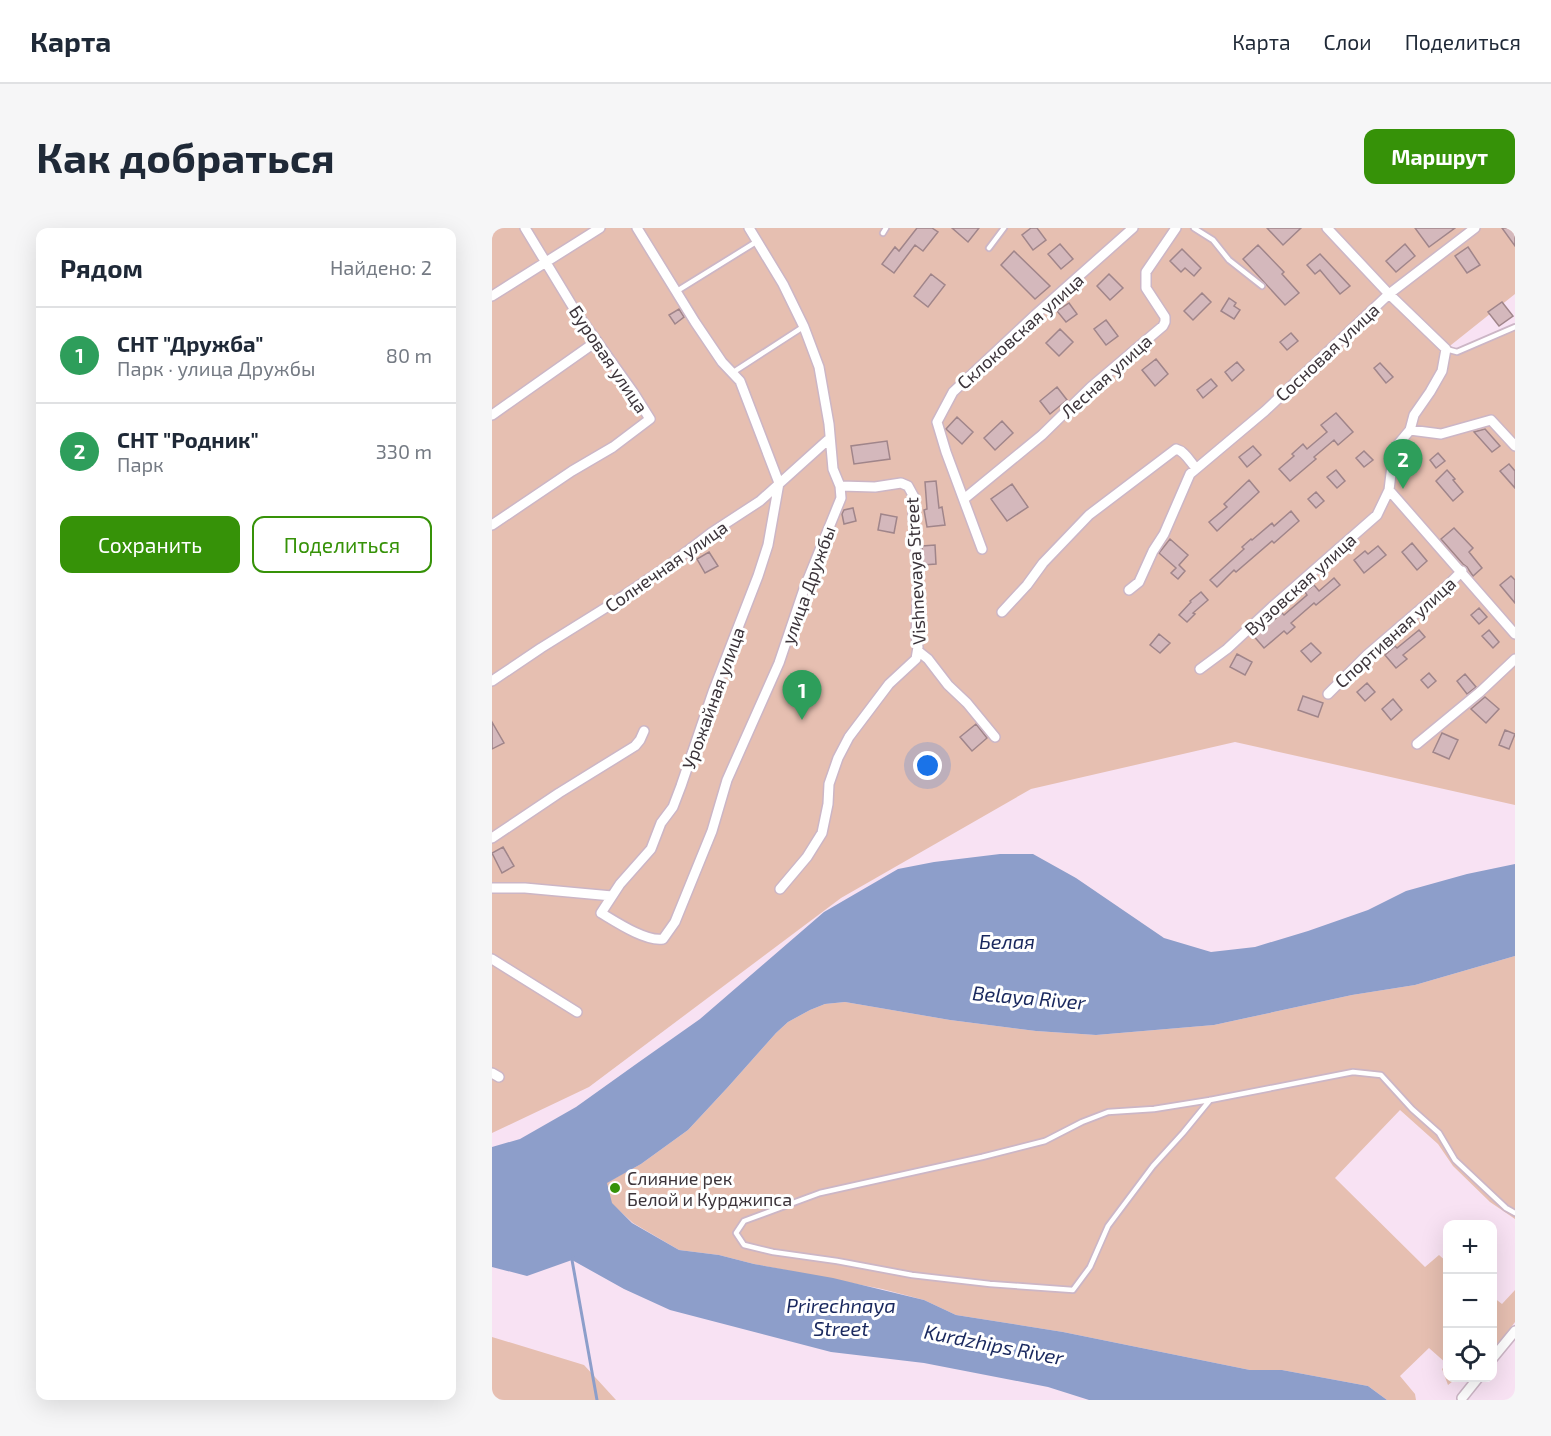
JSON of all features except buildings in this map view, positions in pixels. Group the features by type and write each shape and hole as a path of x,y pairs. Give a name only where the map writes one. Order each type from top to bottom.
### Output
{"street":[{"name":"Буровая улица","path":"492,525 572,471 613,447 650,420 633,392 576,312 525,228"},
{"path":"492,296 600,228"},
{"path":"637,228 695,322 722,362 740,381 779,483"},
{"name":"улица Дружбы","path":"601,913 656,940 663,939 675,922 712,831 728,780 779,663 804,589 841,498 840,486 834,469 819,367 804,327 783,284 749,228"},
{"name":"Склоковская улица","path":"982,549 937,422 954,392 1035,315 1133,228"},
{"name":"Лесная улица","path":"964,499 1042,435 1091,387 1163,326 1165,317 1146,288 1146,272 1176,228"},
{"path":"1327,228 1389,294 1446,349 1442,371 1414,415 1410,430 1394,449 1389,490 1515,634"},
{"name":"Сосновая улица","path":"1196,468 1265,411 1389,294 1475,228"},
{"path":"492,415 597,341"},
{"path":"1410,430 1441,434 1491,420 1515,446"},
{"name":"Солнечная улица","path":"492,681 668,566 711,533 760,501 830,438"},
{"path":"1002,612 1027,585 1043,563 1089,515 1176,449 1179,450 1196,468 1190,474 1164,534 1139,582 1129,590"},
{"name":"Урожайная улица","path":"601,913 620,884 651,849 661,823 673,807 713,692 758,576 768,545 779,483"},
{"name":"Vishnevaya Street","path":"840,486 874,487 901,483 908,486 914,496 918,651 928,659 995,737"},
{"name":"Вузовская улица","path":"1200,669 1227,649 1377,515 1389,490"},
{"name":"Спортивная улица","path":"1328,694 1367,655 1462,571"},
{"path":"780,889 807,857 822,833 828,804 829,784 849,736 889,684 916,659 918,651"},
{"path":"1417,744 1480,692 1515,659"},
{"path":"492,838 635,746 644,731"},
{"path":"492,888 525,888 612,896"},
{"path":"492,959 578,1012"},
{"path":"1497,1353 1515,1331"},
{"path":"1462,1398 1474,1382"}],"lane":[{"path":"883,233 886,228"},
{"path":"989,248 1004,228"},
{"path":"1194,228 1214,240 1229,260 1262,286"},
{"path":"677,291 757,241"},
{"path":"732,373 804,327"},
{"path":"1446,349 1457,352 1515,327"},
{"path":"1209,1100 1153,1166 1108,1226 1090,1267 1073,1290 912,1275 773,1252 744,1245 736,1233 744,1221 820,1193 982,1158 1045,1141 1108,1112 1154,1109 1353,1072 1381,1075 1412,1109 1439,1133 1455,1160 1506,1208 1515,1213"}],"shaded area":[{"path":"492,228 1515,228 1515,294 1446,349 1457,352 1515,327 1515,805 1235,742 1031,789 841,898 589,1087 492,1133"},
{"path":"1515,956 1515,1219 1490,1202 1453,1166 1438,1144 1400,1110 1335,1178 1425,1267 1439,1255 1443,1258 1443,1360 1429,1348 1400,1376 1415,1394 1416,1400 1387,1400 1368,1386 1282,1370 1250,1370 1063,1332 956,1315 924,1300 882,1289 719,1255 679,1250 633,1223 611,1203 606,1183 641,1164 688,1130 776,1033 788,1022 825,1004 845,1002 950,1020 1036,1031 1096,1035 1214,1025 1352,995 1415,985"},
{"path":"1515,1290 1515,1322 1497,1344 1497,1300 1502,1304"},
{"path":"492,1337 584,1365 616,1400 492,1400"}],"water":[{"name":"Белая","path":"1000,854 1033,854 1076,878 1164,938 1211,952 1255,947 1368,910 1406,891 1467,874 1515,864 1515,956 1415,985 1352,995 1214,1025 1096,1035 1036,1031 950,1020 845,1002 825,1004 788,1022 776,1033 688,1130 641,1164 607,1183 612,1203 632,1223 679,1250 719,1255 754,1264 833,1278 924,1300 956,1315 1063,1332 1250,1370 1282,1370 1368,1386 1387,1400 1089,1400 1048,1387 924,1363 831,1352 670,1310 624,1289 572,1260 527,1276 492,1267 492,1147 520,1139 576,1107 700,1019 824,912 898,869"}],"waterway":[{"path":"573,1257 597,1400"}],"place":[{"name":"СНТ \"Родник\"","path":"1403,489"},
{"name":"СНТ \"Дружба\"","path":"802,720"},
{"name":"Слияние рек Белой и Курджипса","path":"615,1188"}],"water label":[{"name":"Belaya River","path":"1029,997"},
{"name":"Prirechnaya Street","path":"841,1316"},
{"name":"Kurdzhips River","path":"994,1344"}]}
